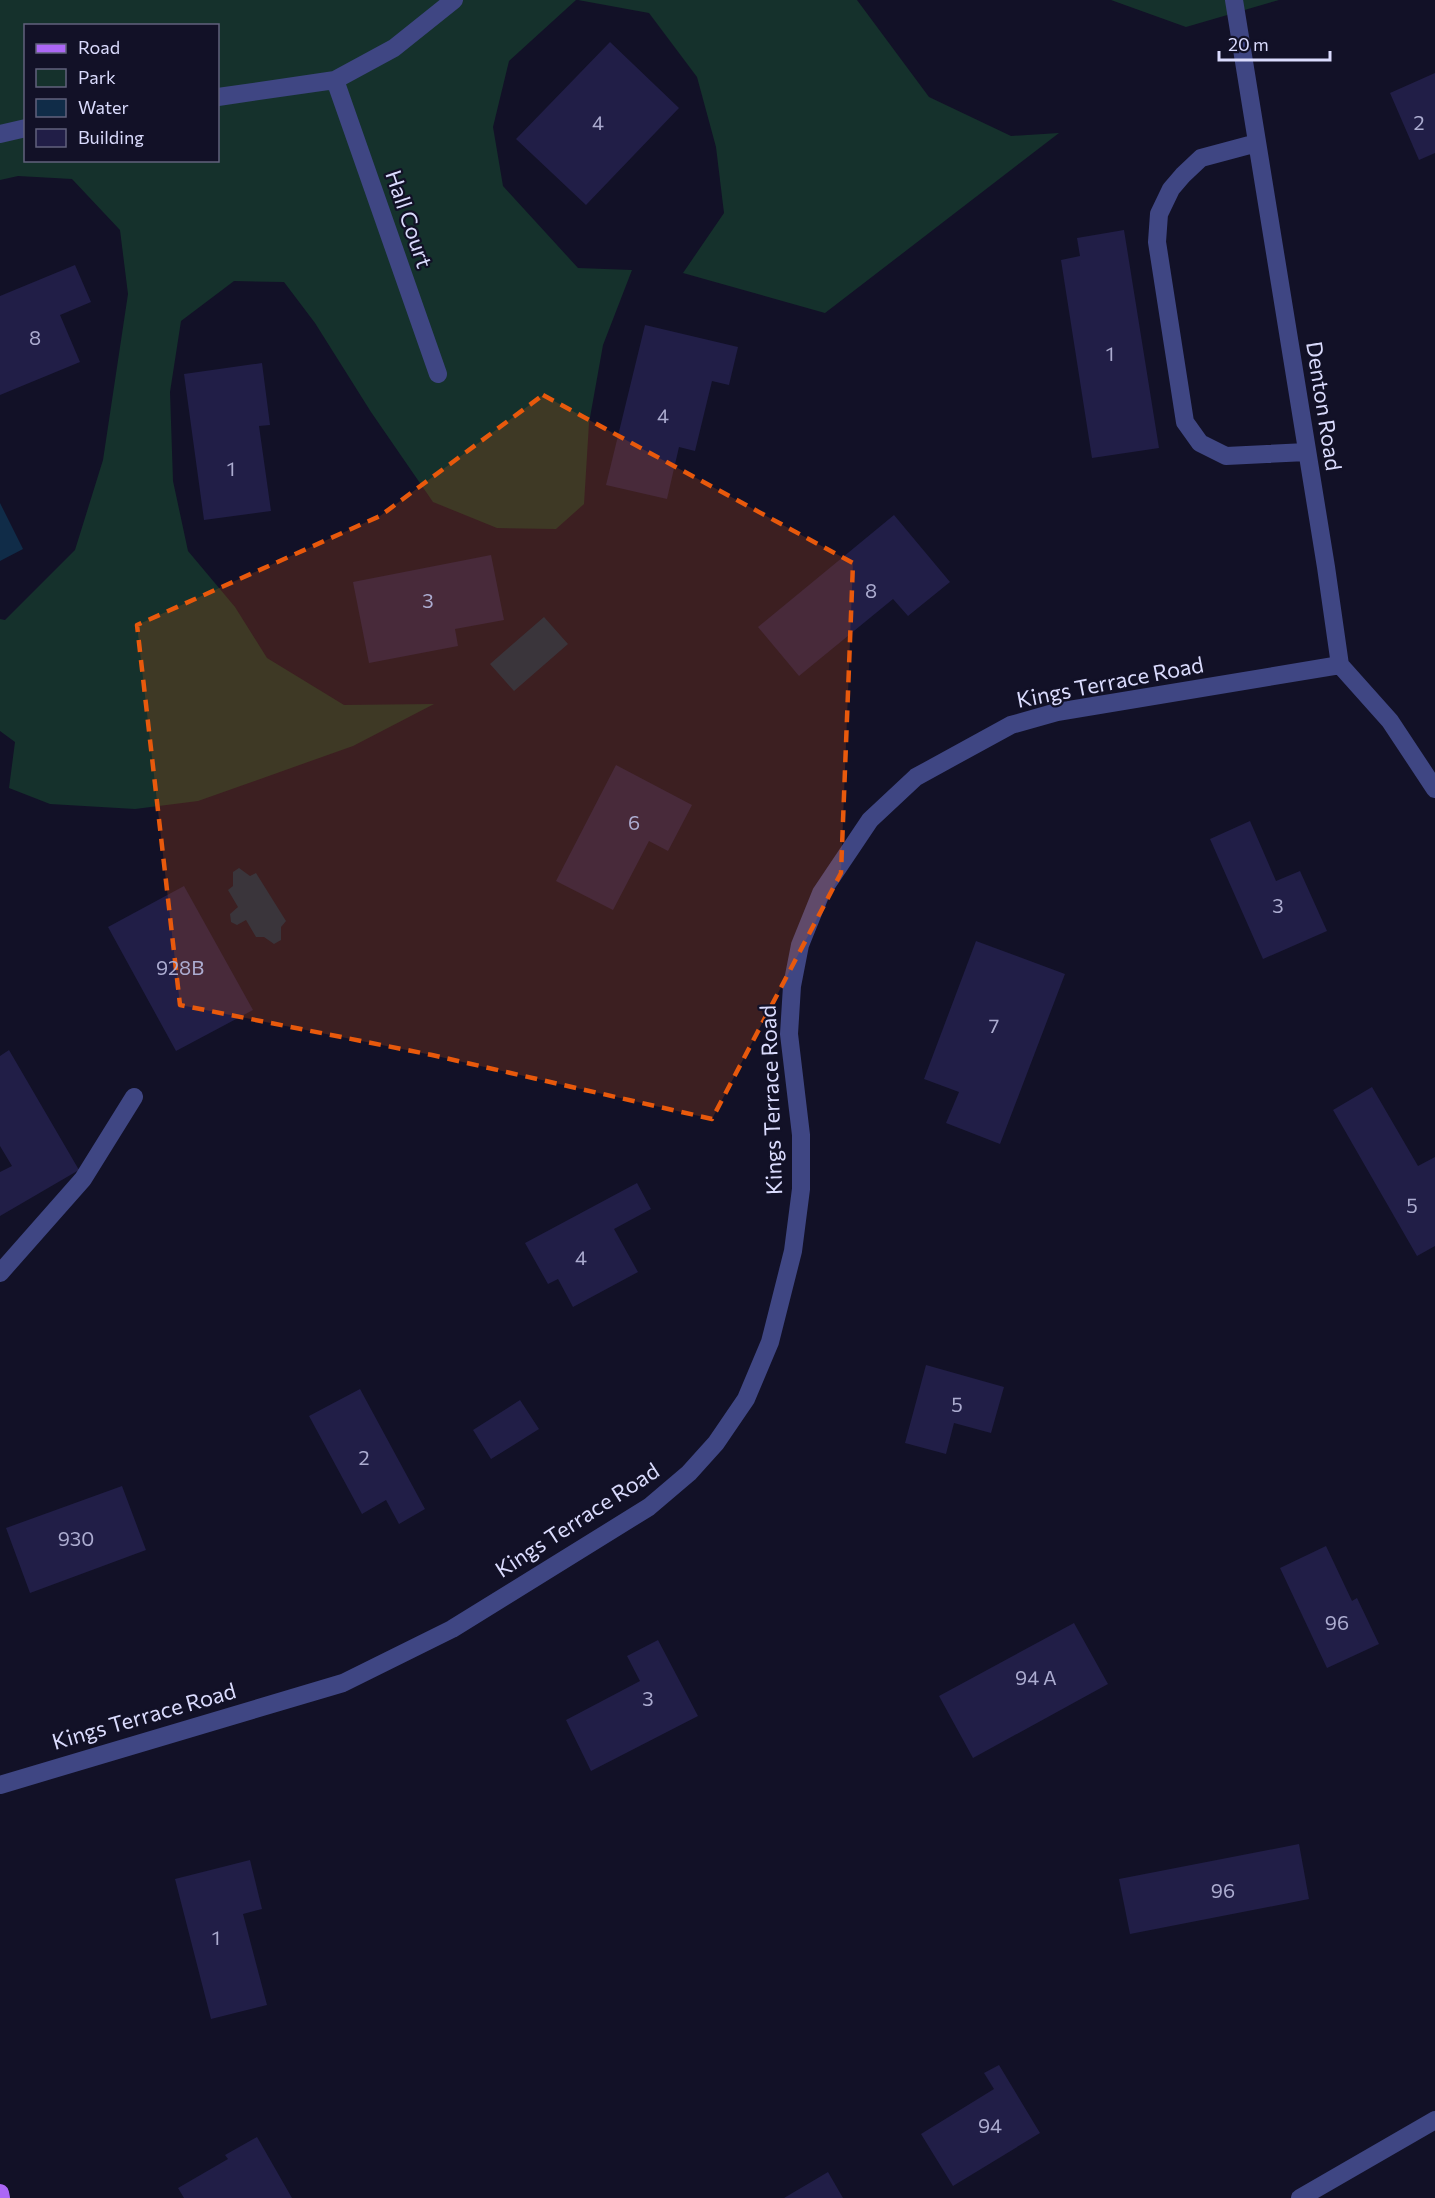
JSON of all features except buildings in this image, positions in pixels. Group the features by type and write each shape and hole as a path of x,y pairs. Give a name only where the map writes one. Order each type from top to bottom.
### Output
{"main road":[{"path":"0,2193 1,2198"}],"street":[{"path":"219,97 335,80 394,48 454,0"},
{"name":"Denton Road","path":"1234,0 1308,452 1340,665"},
{"name":"Hall Court","path":"335,80 438,374"},
{"path":"0,134 24,128"},
{"path":"1257,143 1201,158 1171,189 1159,214 1157,242 1185,422 1200,443 1226,456 1308,452"},
{"path":"1340,665 1390,721 1435,789"},
{"name":"Kings Terrace Road","path":"0,1785 343,1683 452,1629 649,1507 689,1473 716,1443 746,1399 770,1342 793,1251 801,1189 801,1135 789,1034 792,986 800,945 821,893 870,820 916,777 1011,725 1057,712 1340,665"},
{"path":"0,1273 83,1179 134,1097"},
{"path":"1300,2198 1435,2120"}],"highlighted area":[{"path":"543,395 853,563 841,873 712,1119 432,1055 180,1005 137,625 380,516"}],"green space":[{"path":"0,0 576,0 509,61 493,127 503,186 578,268 632,270 603,345 589,423 584,504 556,529 497,528 433,502 371,412 315,323 284,282 234,281 181,321 170,392 173,481 188,551 235,607 267,658 344,705 434,704 353,746 198,801 135,809 50,804 9,788 15,742 0,731 0,619 5,620 75,550 103,460 128,294 120,230 72,179 18,176 0,180"},
{"path":"578,0 857,0 929,97 1011,136 1059,133 825,313 683,273 724,213 716,147 697,77 649,13"},
{"path":"1111,0 1279,0 1186,27"}],"water":[{"path":"0,503 23,549 0,561"},
{"path":"544,617 568,644 514,691 490,664"},
{"path":"239,868 250,876 256,873 286,921 281,927 281,940 274,944 264,937 256,937 246,920 237,925 231,922 230,914 238,907 228,890 233,886 233,872"}]}
